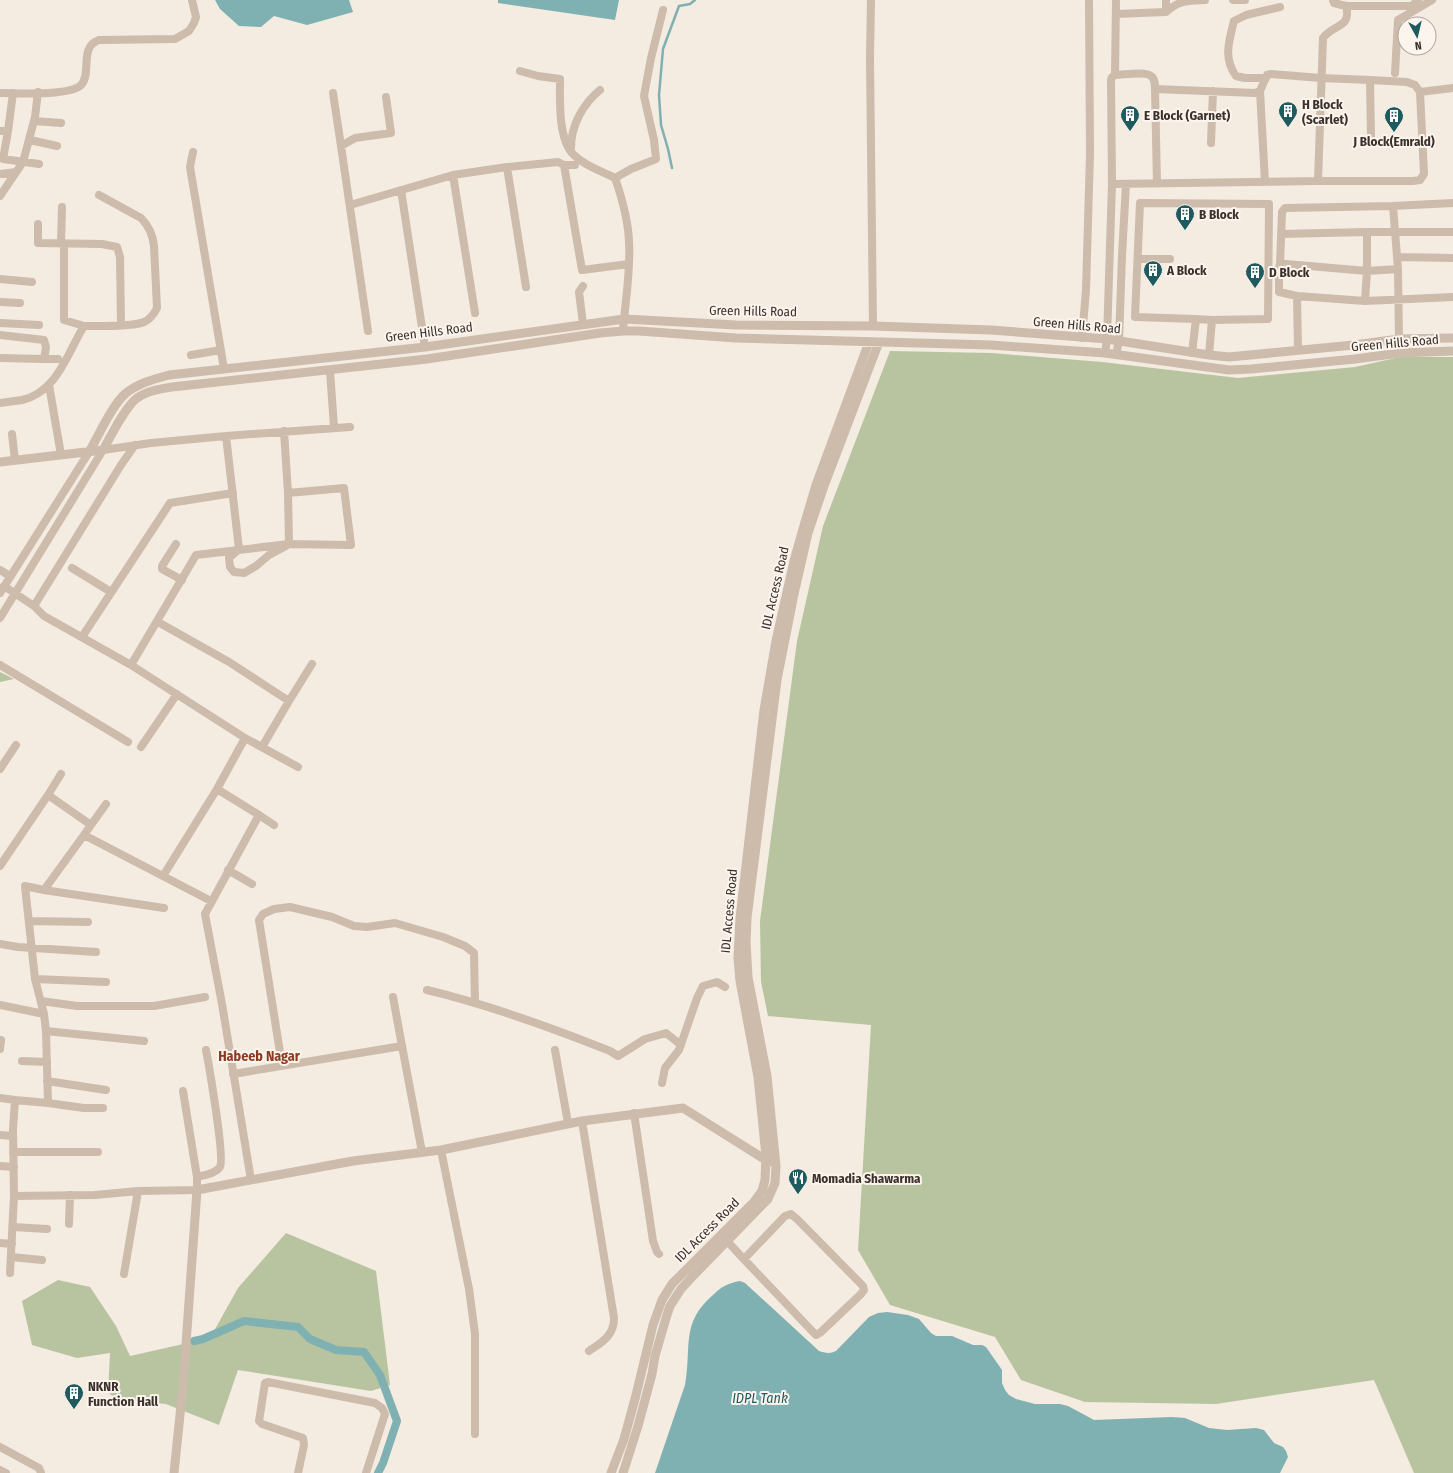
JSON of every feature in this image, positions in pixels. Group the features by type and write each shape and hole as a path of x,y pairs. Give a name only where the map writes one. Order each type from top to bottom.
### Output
{"street":[{"path":"0,93 66,92 81,85 84,78 88,49 91,44 99,40 175,39 189,31 194,23 196,17 192,0"},
{"path":"871,0 870,66 873,326"},
{"path":"1082,338 1086,290 1090,154 1089,0"},
{"path":"1105,353 1107,339 1110,256 1112,77 1115,75 1116,0"},
{"path":"1166,0 1166,12"},
{"path":"1116,14 1166,12 1179,2 1205,0"},
{"path":"1233,0 1245,0"},
{"path":"1333,0 1334,3 1346,6 1376,3 1412,6 1418,0"},
{"path":"1396,73 1398,20 1432,0"},
{"path":"1318,181 1323,38 1331,30 1343,24 1347,19 1348,12 1346,6"},
{"path":"1266,78 1245,78 1236,76 1230,68 1228,47 1234,21 1246,15 1280,7"},
{"path":"615,178 631,169 656,160 654,140 644,96 651,58 663,10"},
{"path":"520,71 538,76 560,79 562,132 571,152 585,163 615,178 622,198 629,241 629,264 623,331"},
{"path":"1115,75 1144,73 1151,76 1154,80 1156,184"},
{"path":"1112,184 1420,180 1424,174 1420,92 1416,85 1408,82 1267,75 1260,91 1265,182"},
{"path":"1370,80 1371,137"},
{"path":"1420,92 1453,88"},
{"path":"1155,89 1256,93 1260,91"},
{"path":"571,152 571,136 580,113 593,96 600,90"},
{"path":"1211,143 1213,91"},
{"path":"0,196 23,162 30,140 38,92"},
{"path":"13,93 4,131 3,159 38,164"},
{"path":"333,93 368,330"},
{"path":"341,146 355,138 391,133 386,97"},
{"path":"34,121 61,124"},
{"path":"30,140 57,146"},
{"path":"193,152 190,167 224,369"},
{"path":"350,204 453,175 507,167 558,162 564,166 575,164"},
{"path":"564,166 582,270 629,264"},
{"path":"507,167 526,287"},
{"path":"0,174 16,172"},
{"path":"453,175 475,314"},
{"path":"1116,354 1119,341 1126,184"},
{"path":"401,190 425,347"},
{"path":"62,207 64,320 84,326 143,323 154,314 157,308 153,240 146,223 141,218 99,195"},
{"path":"1140,203 1269,204 1268,319 1196,319 1136,317 1140,203"},
{"path":"1453,203 1394,206 1285,208 1282,212 1278,292 1297,296 1365,301 1453,297"},
{"path":"1394,206 1400,300 1400,339"},
{"path":"38,224 38,243 102,244 117,247 120,257 121,325"},
{"path":"1365,301 1367,232"},
{"path":"1281,234 1453,232"},
{"path":"1110,256 1122,256"},
{"path":"1397,257 1453,258"},
{"path":"1138,259 1170,259"},
{"path":"1280,265 1286,264 1367,271 1398,269"},
{"path":"0,279 32,282"},
{"path":"583,286 579,292 583,324"},
{"path":"1297,296 1298,350"},
{"path":"0,302 20,303"},
{"name":"Green Hills Road","path":"90,452 117,403 126,394 138,385 169,375 425,347 624,319 736,325 873,326 991,330 1107,339 1192,353 1235,357 1400,339 1453,338"},
{"path":"1192,353 1196,319"},
{"path":"1209,355 1212,320"},
{"path":"0,323 39,326"},
{"path":"0,403 23,400 36,394 49,385 59,373 61,359 84,326"},
{"name":"Green Hills Road","path":"103,450 129,405 137,398 153,391 172,387 427,359 600,333 623,331 736,338 992,346 1105,353 1229,370 1251,370 1400,353 1453,351"},
{"path":"0,335 44,340 46,347 44,359"},
{"name":"IDL Access Road","path":"612,1473 624,1440 653,1325 662,1300 672,1284 754,1202 762,1191 765,1180 766,1161 758,1077 739,973 738,958 739,933 764,710 775,648 794,561 869,342"},
{"path":"623,1473 652,1374 654,1356 670,1306 681,1289 692,1277 768,1200 775,1183 776,1166 768,1076 748,977 746,942 747,918 776,687 782,652 808,533 820,486 879,342"},
{"path":"192,355 221,350"},
{"path":"0,358 61,359"},
{"path":"330,370 334,427"},
{"path":"49,385 61,455"},
{"path":"0,462 90,452 135,445 284,431 350,427"},
{"path":"284,431 288,493 289,544"},
{"path":"12,434 15,460"},
{"path":"226,436 239,549"},
{"path":"34,606 121,465 135,445"},
{"path":"0,618 103,450"},
{"path":"90,452 2,589 16,593 34,606 44,616 131,665 245,738 298,767"},
{"path":"131,665 158,622 191,559 196,555 289,544 351,545 344,488 288,493"},
{"path":"82,637 170,503 233,493"},
{"path":"176,544 162,568 164,571 181,579"},
{"path":"239,549 229,558 230,567 234,572 244,573 289,544"},
{"path":"72,568 111,592"},
{"path":"181,579 185,568"},
{"path":"0,570 10,576"},
{"path":"158,622 229,662 289,701"},
{"path":"0,664 128,742"},
{"path":"262,746 312,664"},
{"path":"141,747 177,694"},
{"path":"163,876 217,789 245,738"},
{"path":"0,769 16,745"},
{"path":"0,866 61,774"},
{"path":"217,789 274,825"},
{"path":"48,795 91,825"},
{"path":"44,890 106,804"},
{"path":"251,1180 222,1004 205,914 259,815"},
{"path":"84,835 211,901"},
{"path":"228,870 252,884"},
{"path":"48,1103 46,1031 44,1014 35,979 33,949 25,886 164,908"},
{"path":"282,1065 259,920 263,914 274,909 290,907 332,918 354,926 367,927 395,923 443,937 465,946 474,953 475,1003"},
{"path":"29,921 88,922"},
{"path":"0,944 33,949 96,952"},
{"path":"35,979 106,982"},
{"path":"662,1082 665,1068 680,1050 697,998 703,986 717,982 725,987"},
{"path":"427,990 475,1003 552,1028 610,1051 618,1056 645,1039 666,1032 681,1045"},
{"path":"40,1001 77,1006 154,1006 205,997"},
{"path":"393,997 422,1152"},
{"path":"0,1005 44,1014"},
{"path":"46,1031 144,1041"},
{"path":"0,1049 2,1040"},
{"path":"233,1074 402,1046"},
{"path":"197,1177 212,1173 219,1168 221,1164 220,1146 206,1050"},
{"path":"555,1050 568,1123"},
{"path":"22,1061 47,1062"},
{"path":"47,1081 106,1090"},
{"path":"174,1473 183,1386 198,1190 183,1091"},
{"path":"0,1098 84,1108 102,1108"},
{"path":"10,1273 14,1196 14,1100"},
{"path":"14,1196 95,1195 138,1191 198,1190 353,1161 441,1150 568,1123 634,1113 683,1108 776,1166"},
{"path":"634,1113 653,1241 659,1254"},
{"path":"582,1121 614,1318 614,1327 611,1333 589,1351"},
{"path":"0,1135 13,1136"},
{"path":"441,1150 469,1289 475,1334 475,1434"},
{"path":"14,1152 98,1152"},
{"path":"0,1166 14,1167"},
{"path":"124,1274 138,1191"},
{"path":"69,1224 70,1195"},
{"path":"728,1242 744,1259 816,1335 862,1294 864,1290 863,1286 791,1214 785,1216 744,1259"},
{"path":"13,1227 47,1229"},
{"path":"0,1242 12,1244"},
{"path":"11,1258 42,1260"},
{"path":"298,1473 304,1445 303,1438 262,1424 259,1421 265,1383 268,1382 375,1403 382,1408 385,1414 366,1473"},
{"path":"0,1447 39,1468 41,1473"},
{"path":"0,1470 6,1473"}],"green space":[{"path":"890,351 992,353 1102,362 1238,378 1355,367 1400,357 1453,357 1453,1473 1414,1473 1374,1380 1216,1404 1085,1402 1021,1380 995,1337 890,1305 858,1250 871,1025 768,1016 761,982 760,921 797,641 823,526"},
{"path":"0,672 14,679 0,682"},
{"path":"286,1233 376,1271 390,1385 371,1391 238,1370 219,1425 166,1404 116,1399 108,1392 110,1353 77,1358 32,1345 22,1301 58,1280 90,1287 116,1326 130,1356 210,1338 238,1288"}],"water":[{"path":"215,0 349,0 353,12 307,25 274,16 261,27 239,26 220,9"},
{"path":"498,0 619,0 615,20 498,3"},
{"name":"IDPL Tank","path":"740,1281 745,1283 819,1351 832,1353 836,1351 869,1317 878,1313 887,1312 908,1315 919,1319 931,1333 936,1336 952,1336 973,1345 982,1345 986,1347 1002,1370 1002,1383 1005,1390 1009,1395 1016,1399 1035,1404 1060,1404 1068,1406 1094,1420 1172,1417 1185,1418 1209,1428 1227,1430 1256,1428 1264,1430 1274,1443 1283,1447 1288,1457 1280,1473 655,1473 685,1385 691,1326 703,1305 719,1290 728,1284"}],"waterway":[{"path":"672,168 661,125 659,95 663,49 679,6 690,4 695,0"},
{"path":"194,1341 203,1339 244,1321 298,1327 310,1339 336,1350 364,1352 380,1375 397,1421 383,1463 378,1473"}],"place":[{"name":"H Block (Scarlet)","path":"1288,128"},
{"name":"E Block (Garnet)","path":"1130,132"},
{"name":"J Block(Emrald)","path":"1394,133"},
{"name":"B Block","path":"1185,231"},
{"name":"A Block","path":"1153,287"},
{"name":"D Block","path":"1255,289"},
{"name":"Momadia Shawarma","path":"798,1195"},
{"name":"NKNR Function Hall","path":"74,1410"}],"district":[{"name":"Habeeb Nagar","path":"259,1056"}]}
